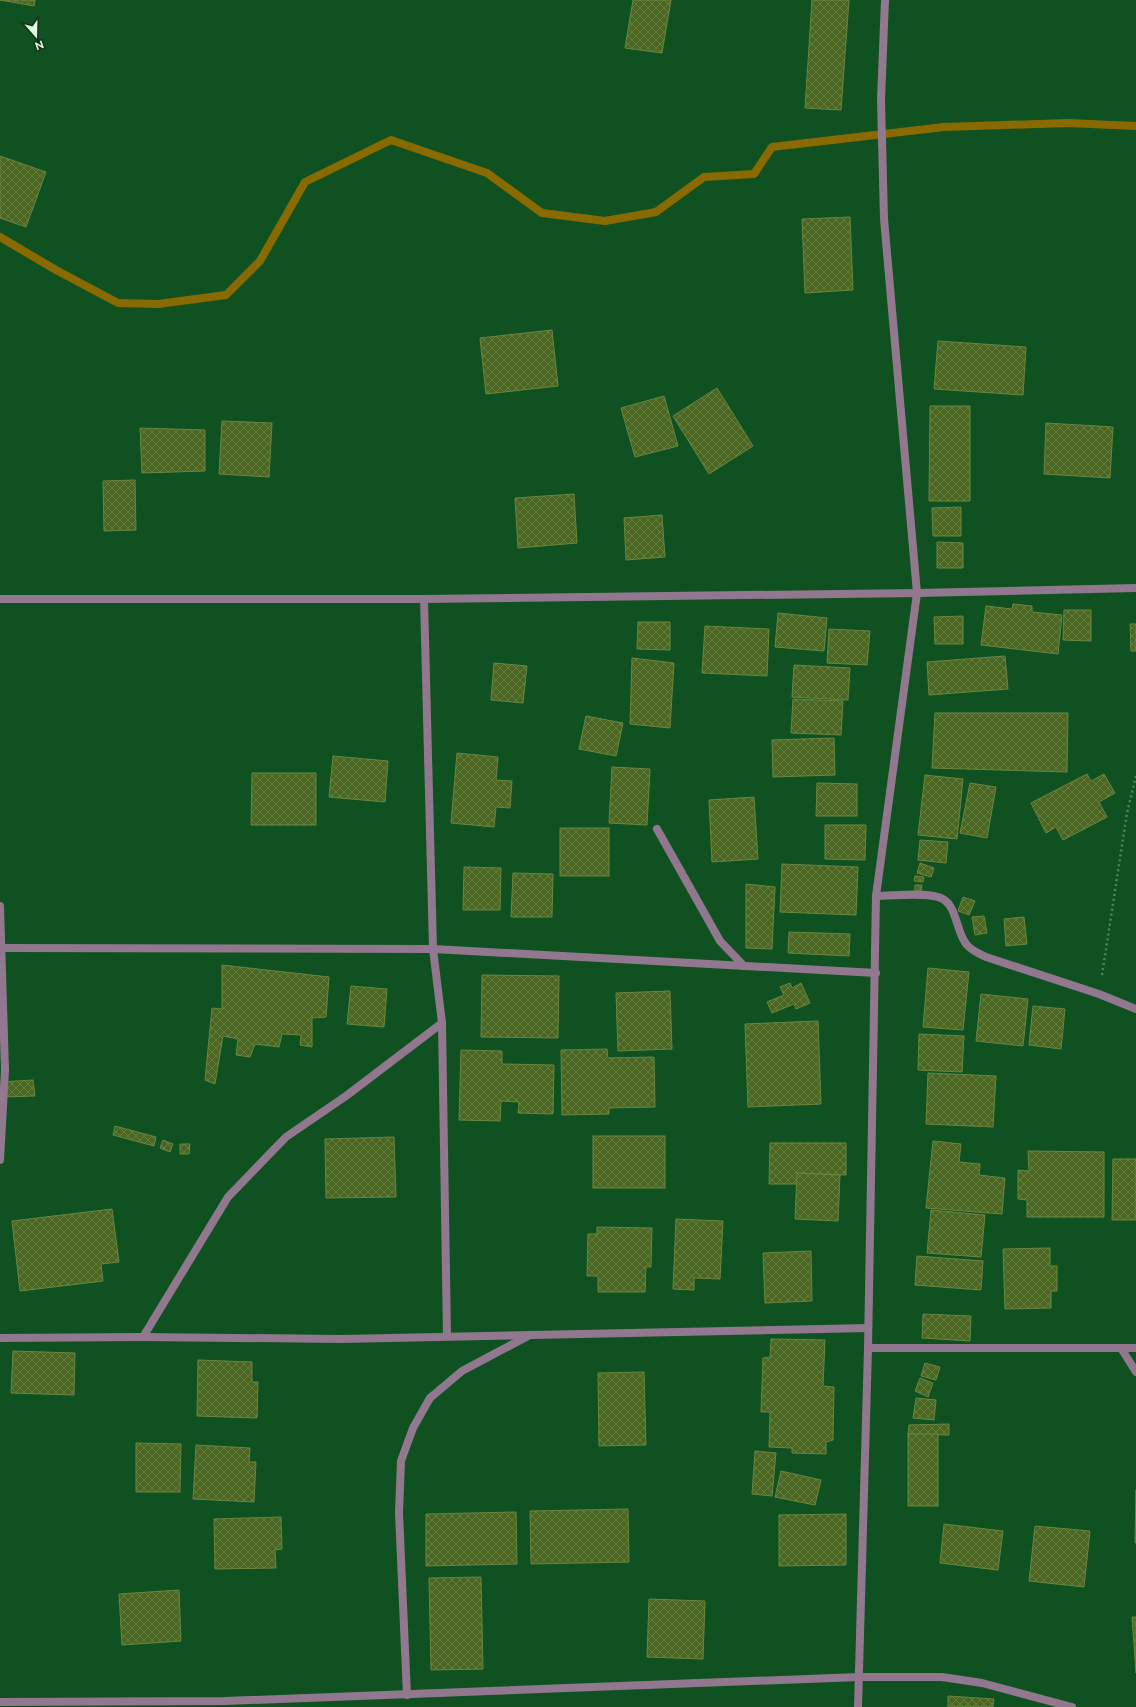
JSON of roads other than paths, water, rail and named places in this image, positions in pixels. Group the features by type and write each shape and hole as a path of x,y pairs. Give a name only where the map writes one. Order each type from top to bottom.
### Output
{"street":[{"path":"858,1707 868,1348 876,973 876,896 916,593 884,219 882,100 885,0"},
{"path":"0,599 424,599 916,593 1136,588"},
{"path":"424,599 433,949 442,1023 447,1336"},
{"path":"657,829 720,941 744,966"},
{"path":"876,896 920,895 938,897 946,901 952,909 962,937 967,946 975,951 986,957 1099,994 1136,1009"},
{"path":"0,906 5,1070 0,1160"},
{"path":"1,948 433,949 876,973"},
{"path":"144,1337 228,1197 286,1137 346,1096 442,1023"},
{"path":"0,1338 144,1337 342,1339 868,1328"},
{"path":"407,1695 399,1513 401,1461 413,1428 430,1398 462,1371 533,1334"},
{"path":"868,1348 1136,1348"},
{"path":"1121,1348 1136,1372"},
{"path":"0,1702 224,1704 407,1695 859,1677 942,1677 982,1683 1072,1707"}],"waterway":[{"path":"0,237 56,270 118,303 158,304 226,295 260,261 305,182 391,140 487,173 542,213 605,221 656,212 704,177 754,174 772,147 944,127 1068,123 1136,126"}]}
